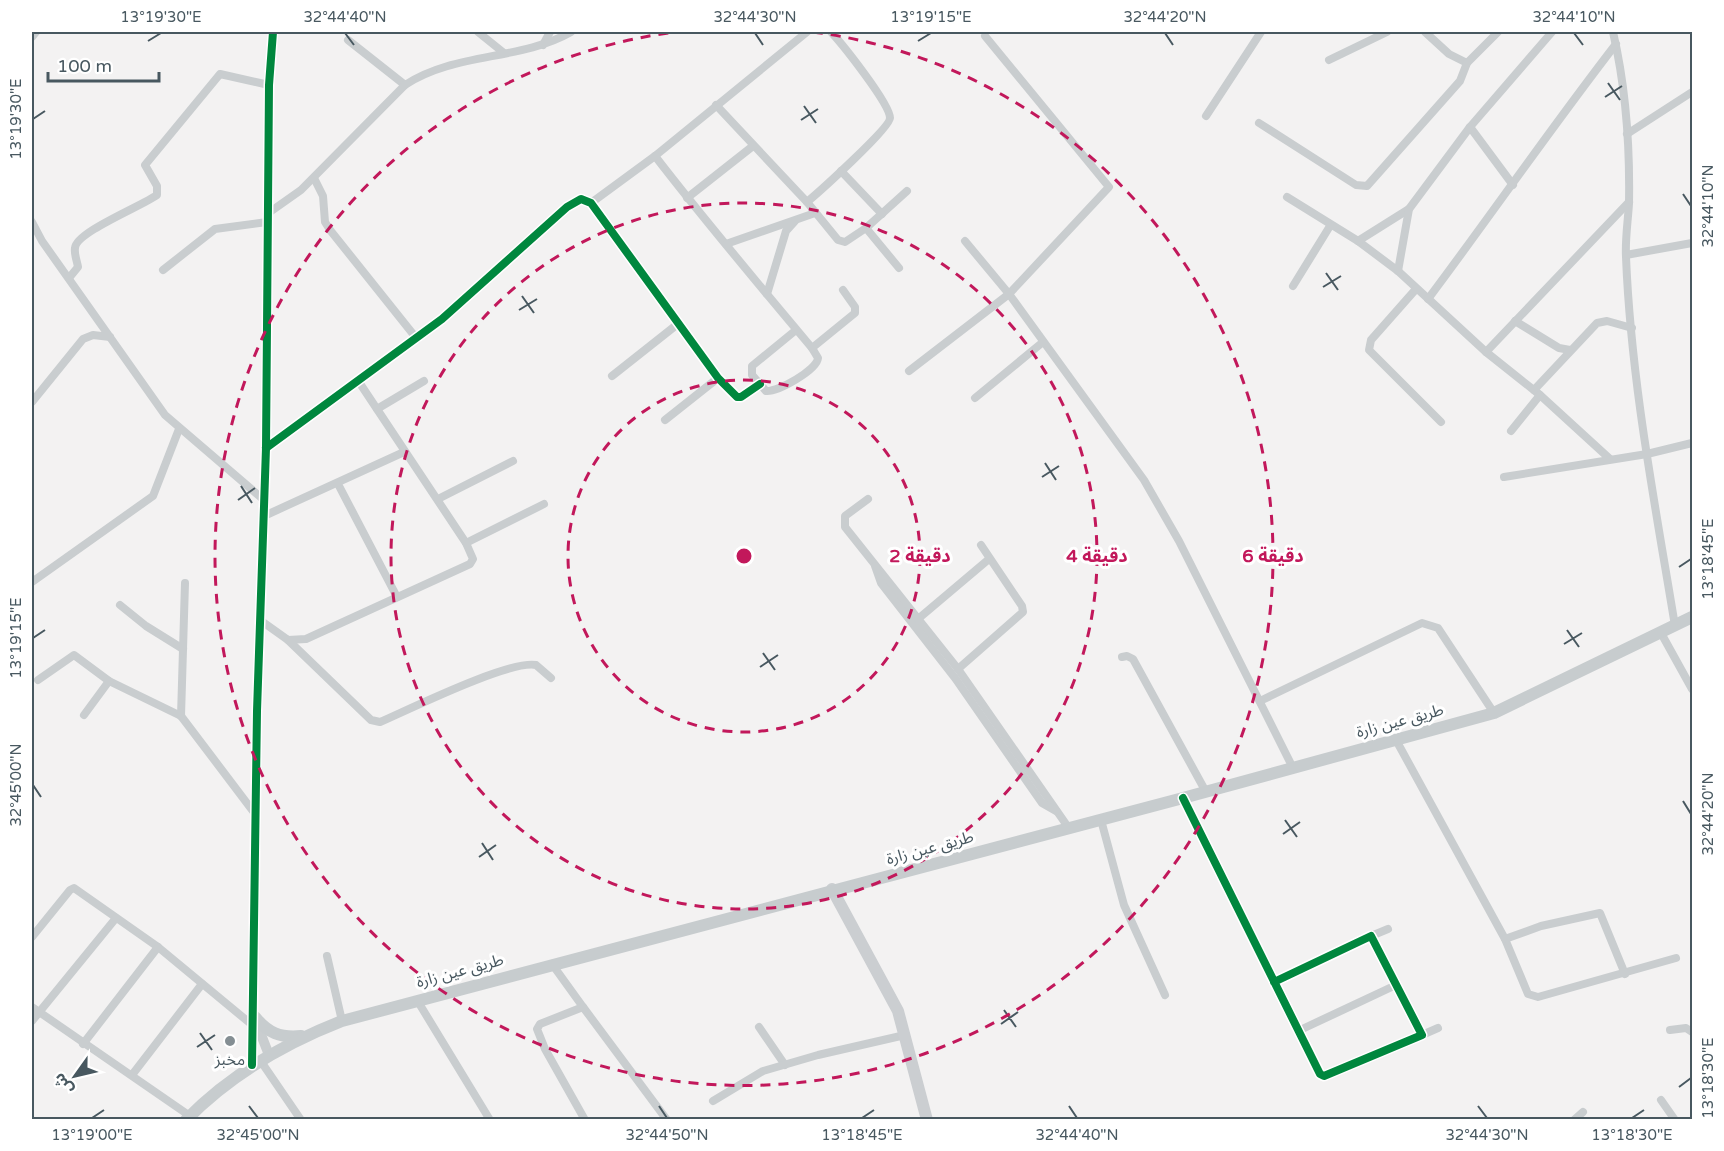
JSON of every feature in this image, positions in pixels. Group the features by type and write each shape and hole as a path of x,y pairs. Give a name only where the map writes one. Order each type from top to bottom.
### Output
{"main road":[{"name":"طريق عين زارة","path":"188,1118 225,1082 308,1034 342,1021 832,889 1206,792 1494,713 1692,617"},
{"path":"832,889 898,1011 927,1119"},
{"path":"253,1018 278,1036 308,1034"}],"street":[{"path":"32,37 36,32"},
{"path":"273,32 269,85 266,448 260,620 253,1018 260,1060 301,1119"},
{"path":"478,32 504,53"},
{"path":"543,45 550,32"},
{"path":"163,270 215,229 267,218 314,178 405,85 438,68 543,45 571,32"},
{"path":"591,203 654,156 807,32"},
{"path":"807,202 888,126 890,120 886,107 853,58 831,32"},
{"path":"1206,116 1261,32"},
{"path":"1329,60 1387,32"},
{"path":"1425,32 1449,54 1467,63"},
{"path":"1260,123 1356,185 1367,186 1460,81 1467,63 1498,32"},
{"path":"1358,241 1409,209 1470,127 1552,32"},
{"path":"1613,32 1627,134 1629,202 1626,255 1632,328 1647,454 1675,626"},
{"path":"909,371 1009,294 1109,188 985,36"},
{"path":"348,40 405,85"},
{"path":"1428,299 1513,185 1546,134 1616,44"},
{"path":"69,278 78,267 75,250 77,243 99,226 157,195 157,186 145,165 216,77 224,73 269,85"},
{"path":"1627,134 1692,92"},
{"path":"716,105 807,202 838,240 845,242 866,228 907,191"},
{"path":"1470,127 1513,185"},
{"path":"687,198 753,146"},
{"path":"654,156 812,348 818,357 815,366 778,390 766,391 752,375 752,366 796,330"},
{"path":"841,171 882,214"},
{"path":"314,178 323,196 325,222 330,230 417,339"},
{"path":"1287,197 1330,226 1358,241 1398,271 1486,352 1537,393 1610,459"},
{"path":"266,448 417,339 567,207 581,199 591,203 718,378 737,397 760,384"},
{"path":"1486,352 1629,202"},
{"path":"1398,271 1409,209"},
{"path":"726,244 815,213"},
{"path":"767,294 786,231 795,220"},
{"path":"32,222 151,397 179,429 264,500"},
{"path":"1293,286 1330,226"},
{"path":"866,228 899,268"},
{"path":"965,241 1009,294 1144,480 1164,513 1293,768"},
{"path":"1626,255 1692,243"},
{"path":"1416,289 1371,340 1369,350 1441,422"},
{"path":"812,348 855,313 855,306 843,290"},
{"path":"1515,321 1559,348 1570,350"},
{"path":"1511,431 1570,350 1596,323 1607,321 1632,328"},
{"path":"612,376 679,323"},
{"path":"32,402 83,339 93,335 110,337"},
{"path":"975,398 1043,342"},
{"path":"665,420 718,378"},
{"path":"377,409 424,381"},
{"path":"288,640 306,639 470,564 473,554 359,382"},
{"path":"32,582 153,496 179,429"},
{"path":"1504,477 1647,454 1692,443"},
{"path":"264,516 404,452"},
{"path":"438,499 513,460"},
{"path":"338,484 397,597"},
{"path":"868,499 845,516 844,522 874,564 958,669 1068,827"},
{"path":"466,543 544,504"},
{"path":"958,669 1023,612 1022,606 981,545"},
{"path":"918,619 989,559"},
{"path":"874,564 881,584 955,678 1042,803 1057,811"},
{"path":"181,716 185,583"},
{"path":"120,606 153,631 183,649"},
{"path":"260,620 288,640 371,720 380,722 477,679 519,666 536,665 551,678"},
{"path":"1260,701 1422,623 1438,628 1494,713"},
{"path":"1661,633 1692,688"},
{"path":"38,680 74,655 110,681 181,716 256,816"},
{"path":"1122,657 1127,656 1133,659 1206,792"},
{"path":"84,715 110,681"},
{"path":"1396,740 1505,939 1525,988 1532,997 1626,974 1676,958"},
{"path":"1183,798 1322,1076 1438,1028"},
{"path":"1101,820 1124,906 1165,996"},
{"path":"32,937 72,888 158,947 202,984 253,1018 260,1060"},
{"path":"1505,939 1541,926 1600,913 1626,974"},
{"path":"32,1021 35,1010 116,918"},
{"path":"1274,982 1388,929"},
{"path":"1371,936 1422,1035"},
{"path":"83,1044 158,947"},
{"path":"327,956 342,1021"},
{"path":"552,964 667,1119"},
{"path":"132,1075 202,984"},
{"path":"1298,1031 1396,985"},
{"path":"417,1000 490,1119"},
{"path":"583,1007 540,1024 537,1029 545,1049 585,1119"},
{"path":"35,1010 132,1075 188,1118"},
{"path":"759,1027 785,1065"},
{"path":"1670,1030 1686,1028 1692,1032"},
{"path":"713,1101 752,1076 785,1065 905,1035"},
{"path":"1661,1100 1675,1119"},
{"path":"1574,1119 1583,1112"}],"cycle path":[{"path":"252,1065 257,711 266,448 269,85 273,32"},
{"path":"266,448 442,319 567,207 581,199 591,203 718,378 737,397 741,397 760,384"},
{"path":"1183,798 1320,1074 1324,1076 1422,1035 1371,936 1274,982"}],"place":[{"name":"مخبز","path":"230,1041"}]}
